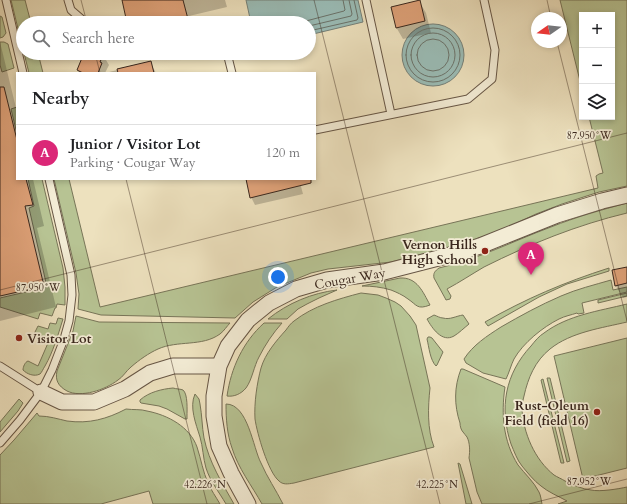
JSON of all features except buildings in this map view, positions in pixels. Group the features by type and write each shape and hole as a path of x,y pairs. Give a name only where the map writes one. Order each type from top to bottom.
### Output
{"street":[{"name":"Cougar Way","path":"248,504 231,473 219,446 214,416 214,396 219,366 228,346 248,320 268,303 296,288 327,280 384,272 458,254 557,215 627,195"},
{"path":"41,392 62,402 94,402 125,389 150,373 173,366 219,366"}],"lane":[{"path":"6,0 16,43"},
{"path":"68,0 71,10 78,16"},
{"path":"366,0 391,114"},
{"path":"316,130 468,99 492,80 495,50 484,0"},
{"path":"20,60 23,72"},
{"path":"228,60 232,72"},
{"path":"0,443 41,392 52,370 69,321 72,295 70,269 49,180"},
{"path":"0,366 41,392"}],"green space":[{"path":"11,0 25,0 29,16 16,16 16,20"},
{"path":"560,0 627,0 627,186 599,192 562,204 495,233 439,250 391,262 328,269 311,273 277,287 253,302 235,318 101,315 78,309 79,294 76,273 54,180 69,180 100,307 598,188 596,176 603,173 590,120 615,120 615,12 579,12 579,77 567,28 567,12 563,12"},
{"path":"0,16 2,17 6,33 0,38"},
{"path":"0,42 8,44 14,68 2,72 0,65"},
{"path":"26,60 40,60 43,72 29,72"},
{"path":"16,107 16,130 11,109"},
{"path":"28,180 42,180 63,268 65,287 65,305 57,304 52,316 40,313 38,319 0,307 0,298 47,287 29,208 34,206"},
{"path":"627,203 627,213 590,223 554,236 484,267 447,289 451,296 450,299 446,300 434,278 435,272 439,268 482,255 570,220"},
{"path":"609,268 609,271 567,284 539,297 488,326 485,322 546,292 577,279"},
{"path":"400,278 411,280 419,286 430,305 420,307 404,296 391,290 362,286"},
{"path":"611,280 613,290 627,287 627,292 582,303 584,313 577,313 561,318 540,331 528,341 518,353 506,379 483,373 466,363 464,359 476,345 508,323 561,296"},
{"path":"337,290 298,309 287,319 268,319 284,308 309,296"},
{"path":"361,293 378,295 395,302 401,306 416,325 430,388 429,425 434,447 294,483 282,483 275,476 267,461 255,419 256,393 263,363 278,339 292,323 301,316 326,304"},
{"path":"627,293 627,296 598,303 598,300"},
{"path":"627,304 627,322 587,331 558,343 536,364 528,383 522,406 525,427 531,445 547,469 554,475 584,489 599,491 627,487 627,504 558,504 567,501 547,490 533,479 520,464 511,444 505,417 505,405 510,380 522,357 540,336 553,327 584,314"},
{"path":"434,315 448,319 463,315 469,324 454,336 445,338 438,334 427,319"},
{"path":"76,316 99,322 230,323 221,333 206,341 166,346 158,349 137,362 113,384 100,390 79,394 64,389 59,385 56,377 73,331"},
{"path":"58,318 63,319 48,361 40,374 31,375 26,373 23,370 25,363 28,361 38,366 48,343 35,336 34,334 38,326 48,329 50,323 56,324"},
{"path":"264,323 282,323 272,335 261,353 246,388 237,395 227,396 232,375 239,356 250,338"},
{"path":"428,337 432,338 443,352 436,366 430,353 427,339"},
{"name":"Rust-Oleum Field (field 16)","path":"627,338 627,468 583,479 554,356"},
{"path":"461,369 505,387 503,417 506,437 518,465 537,488 542,504 482,504 477,492 469,458 469,442 467,436 461,429 457,410 456,389"},
{"path":"547,378 550,378 570,461 567,462"},
{"path":"543,379 564,463 561,463 541,380"},
{"path":"173,388 183,390 185,392 187,402 187,419 159,406 140,402 140,400 151,393"},
{"path":"195,394 199,399 201,408 206,447 216,472 234,504 226,504 212,482 206,468 193,410 193,399"},
{"path":"19,399 23,403 0,432 0,422"},
{"path":"226,404 233,406 240,411 245,419 261,463 283,504 262,504 241,470 230,443"},
{"path":"126,409 155,413 170,419 184,428 194,440 206,479 220,504 153,504 149,491 101,504 0,504 0,455 37,413 39,416 83,422 112,416"},
{"path":"458,463 460,464 472,504 466,504"}],"water":[{"path":"246,0 358,0 363,22 316,33 316,16 249,16"},
{"path":"433,24 445,27 455,33 461,43 464,55 461,67 455,77 445,83 433,86 421,83 411,77 405,67 402,55 405,43 411,33 421,27"}],"place":[{"name":"Vernon Hills High School","path":"485,251"},
{"name":"Junior / Visitor Lot","path":"531,275"},
{"name":"Visitor Lot","path":"19,338"},
{"name":"Rust-Oleum Field (field 16)","path":"597,412"}]}
